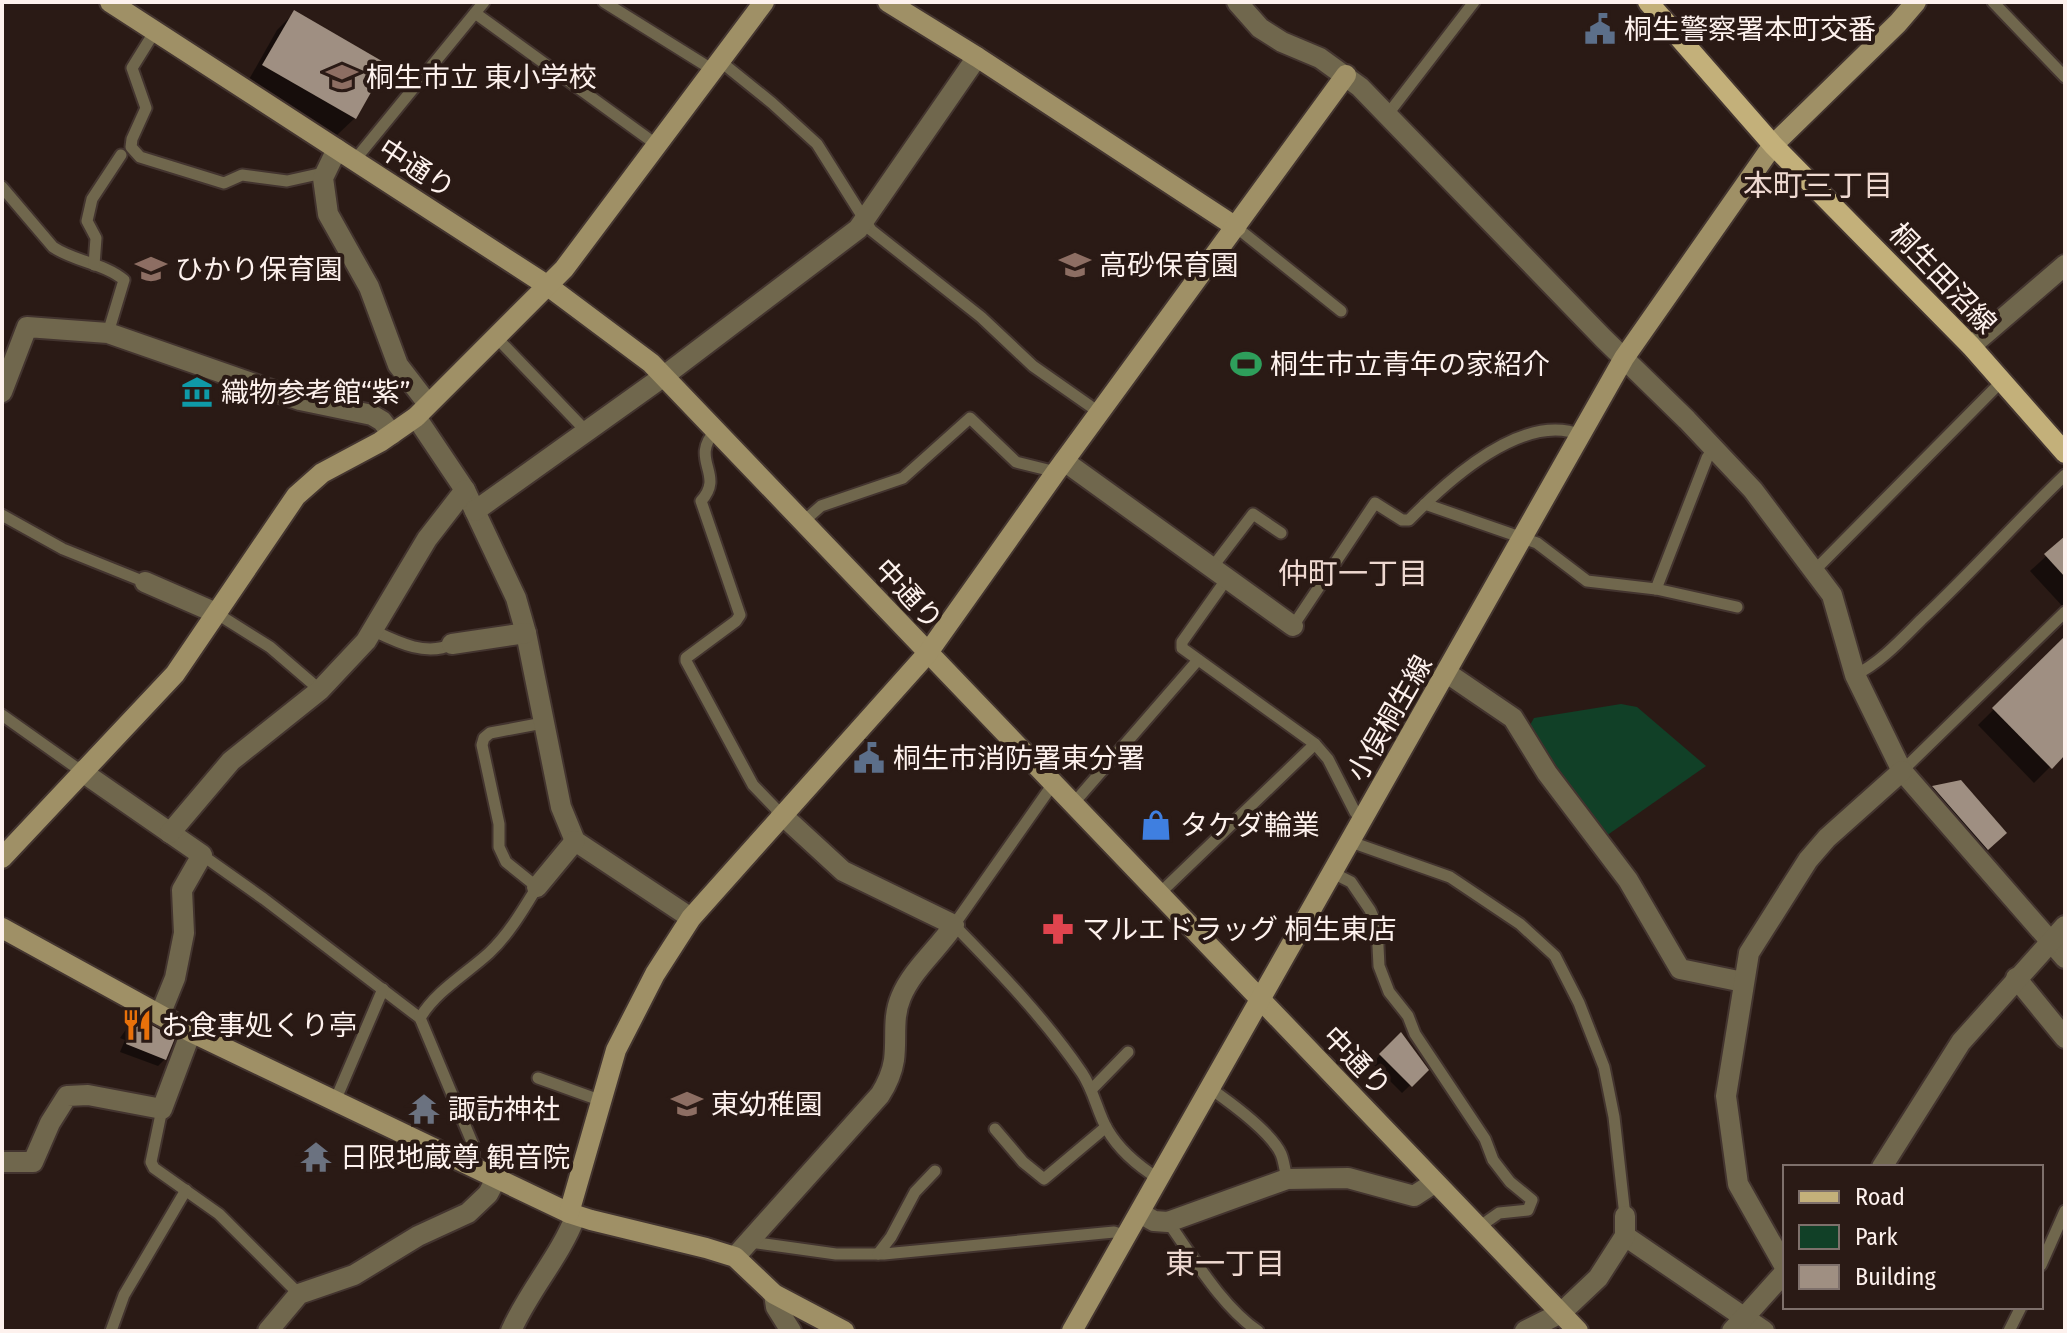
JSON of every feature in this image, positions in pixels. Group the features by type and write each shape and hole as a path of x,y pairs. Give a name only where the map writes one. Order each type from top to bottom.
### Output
{"main road":[{"name":"桐生田沼線","path":"1648,2 1773,145 1971,346 2065,453"}],"street":[{"name":"中通り","path":"110,2 548,286 617,335 664,376 1578,1331"},
{"path":"2,858 81,771 159,693 296,496 322,473 392,434 422,410 548,286 576,254 764,2"},
{"path":"888,2 1236,227"},
{"path":"1237,2 1260,28 1346,75 1388,114 1753,490 1836,603 1855,675 1902,771 2065,958"},
{"name":"小俣桐生線","path":"1072,1331 1624,358 1773,145 1916,2"},
{"path":"475,511 664,376 864,222 977,57"},
{"path":"511,1331 523,1304 562,1247 616,1050 655,974 691,918 927,654 1346,75"},
{"path":"345,155 323,173 322,186 328,214 369,287 398,365 465,490 516,598 526,633 561,807 575,841 691,918"},
{"path":"1971,346 2065,265"},
{"path":"2,392 27,327 108,333 300,400 372,415 382,421 392,434"},
{"path":"1060,467 1293,626"},
{"path":"170,833 231,761 320,690 374,631 427,539 465,490"},
{"path":"145,582 216,613"},
{"path":"452,644 526,633"},
{"path":"1447,673 1513,718 1547,773 1628,880 1680,969 1743,982"},
{"path":"81,771 202,855 182,890 184,933 175,978 160,1015"},
{"path":"1783,1267 1743,1197 1726,1096 1749,953 1808,860 1827,838 1902,771"},
{"path":"735,1257 880,1095 890,1078 895,1058 893,1030 901,995 954,925 843,871 781,814"},
{"path":"537,887 575,841"},
{"path":"1883,1165 1961,1042 2065,926"},
{"path":"2,928 191,1032 573,1214 735,1257 774,1294 844,1331"},
{"path":"2016,978 2065,1038"},
{"path":"2,1162 33,1162 50,1123 67,1096 88,1095 162,1109 191,1032"},
{"path":"1140,1213 1154,1221 1168,1222 1287,1179 1348,1178 1414,1196 1434,1183"},
{"path":"268,1331 299,1294 354,1275 418,1236 468,1213 488,1194 496,1179"},
{"path":"1525,1331 1561,1313 1598,1278 1625,1226 1738,1325 1764,1331"},
{"path":"1738,1325 1783,1272"},
{"path":"774,1294 776,1307 791,1331"}],"lane":[{"path":"345,155 484,2"},
{"path":"604,2 716,65 772,103 817,144 864,222 981,317 1033,366 1100,413"},
{"path":"1388,114 1474,2"},
{"path":"1993,2 2065,77"},
{"path":"475,13 657,145"},
{"path":"155,31 132,68 146,108 131,147 140,157 224,183 242,175 280,181 323,173"},
{"path":"94,265 96,238 87,221 92,199 121,155"},
{"path":"2,187 53,247 124,280 108,333"},
{"path":"1236,227 1341,311"},
{"path":"496,337 586,431"},
{"path":"1814,571 2002,381"},
{"path":"803,522 821,506 903,478 970,418 1016,462 1060,467"},
{"path":"1293,626 1375,503 1402,520 1409,520 1437,490 1465,470 1527,435 1546,429 1564,429 1581,435"},
{"path":"716,430 705,442 704,451 711,479 708,492 701,501 740,615 686,661 753,785 781,814"},
{"path":"1656,589 1707,458 1714,448"},
{"path":"1855,675 1866,670 1940,603 2065,475"},
{"path":"1425,504 1537,543 1587,581 1656,589 1737,607"},
{"path":"1281,533 1253,514 1182,642 1182,648 1315,744 1328,759 1355,812 1363,820"},
{"path":"2,515 63,549 145,582"},
{"path":"1902,771 2065,612"},
{"path":"216,613 270,647 320,690"},
{"path":"374,631 421,648 444,648 452,644"},
{"path":"1073,804 1198,660"},
{"path":"2,715 81,771"},
{"path":"420,1018 433,1000 500,940 537,887 506,862 501,854 499,824 482,745 490,733 543,723"},
{"path":"1159,894 1315,744"},
{"path":"1053,784 954,925 1029,1006 1092,1089 1106,1127 1122,1150 1159,1179"},
{"path":"1351,842 1450,877 1520,924 1555,956 1579,1003 1604,1067 1614,1117 1625,1226"},
{"path":"202,855 420,1018 474,1147 472,1167"},
{"path":"1333,873 1351,882 1370,910 1377,926 1379,966 1389,992 1408,1016 1415,1034 1485,1139 1493,1160 1510,1182 1532,1200 1528,1210 1499,1213 1479,1227"},
{"path":"335,1101 383,989"},
{"path":"1092,1089 1128,1052"},
{"path":"538,1078 602,1101"},
{"path":"1211,1089 1275,1145 1287,1179"},
{"path":"162,1109 151,1162 154,1168 219,1214 299,1294"},
{"path":"995,1129 1023,1162 1044,1179 1106,1127"},
{"path":"878,1254 891,1237 915,1192 935,1171"},
{"path":"111,1331 124,1295 186,1190"},
{"path":"2043,1260 2065,1211"},
{"path":"1168,1222 1209,1279 1247,1324 1258,1331"},
{"path":"750,1242 836,1254 878,1254 1114,1232 1127,1236"},
{"path":"2009,1331 2020,1309"}],"green space":[{"path":"1621,704 1637,707 1706,766 1606,836 1560,777 1529,727 1534,718"}],"building":[{"path":"294,10 387,64 356,119 262,65"},
{"path":"2065,536 2065,577 2044,554"},
{"path":"2065,636 2065,755 2052,769 1992,708"},
{"path":"1961,780 2007,833 1988,850 1932,786"},
{"path":"133,1015 175,1038 166,1060 126,1044 130,1033 126,1031"},
{"path":"1401,1032 1429,1070 1412,1087 1379,1054"}],"place":[{"name":"桐生警察署本町交番","path":"1600,29"},
{"name":"桐生市立 東小学校","path":"342,77"},
{"name":"高砂保育園","path":"1075,265"},
{"name":"ひかり保育園","path":"151,269"},
{"name":"桐生市立青年の家紹介","path":"1246,364"},
{"name":"織物参考館“紫”","path":"197,392"},
{"name":"桐生市消防署東分署","path":"869,758"},
{"name":"タケダ輪業","path":"1156,825"},
{"name":"マルエドラッグ 桐生東店","path":"1058,929"},
{"name":"お食事処くり亭","path":"137,1025"},
{"name":"東幼稚園","path":"687,1104"},
{"name":"諏訪神社","path":"424,1109"},
{"name":"日限地蔵尊 観音院","path":"316,1157"}],"district":[{"name":"本町三丁目","path":"1818,186"},
{"name":"仲町一丁目","path":"1353,574"},
{"name":"東一丁目","path":"1225,1264"}]}
